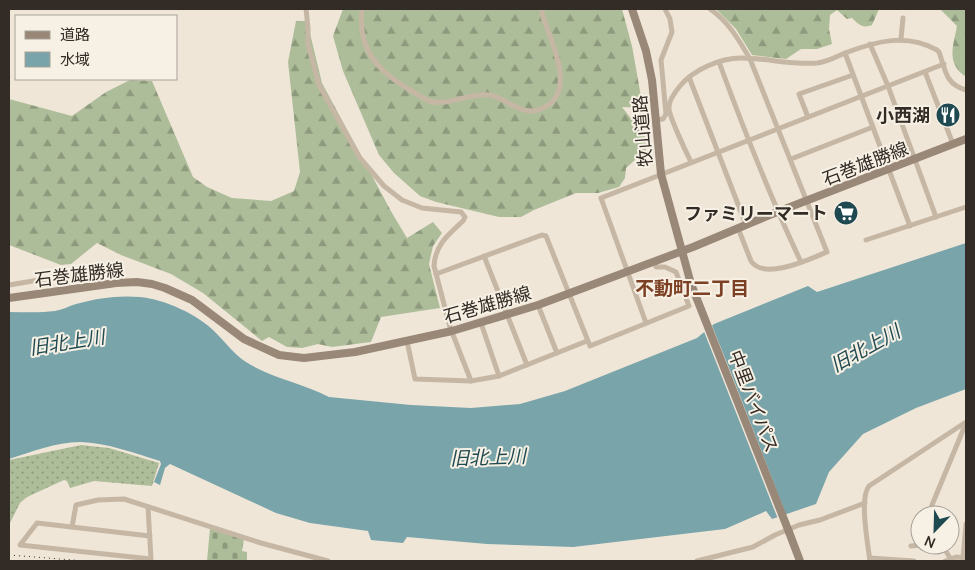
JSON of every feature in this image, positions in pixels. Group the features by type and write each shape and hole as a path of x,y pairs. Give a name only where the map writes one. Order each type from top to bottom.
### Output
{"main road":[{"name":"牧山道路","path":"632,9 646,51 652,80 661,174 682,251"},
{"name":"石巻雄勝線","path":"9,298 137,282 165,288 197,303 236,334 270,352 304,358 330,356 407,342 452,331 538,305 966,140"},
{"name":"中里バイパス","path":"682,251 691,284 800,561"}],"street":[{"path":"306,9 308,44 319,85 360,158 384,186 402,200 422,208 461,212 464,214 463,221 438,246 434,266 452,331 471,381"},
{"path":"362,9 361,23 368,52 382,70 393,80 435,103 471,96 489,95 502,99 522,110 533,111 552,103 561,86 561,72 542,9"},
{"path":"655,120 663,119 666,114 661,60 672,32 666,9"},
{"path":"710,9 724,21 737,37 750,59 827,252 785,268 758,268 751,261 738,228"},
{"path":"901,39 903,18"},
{"path":"691,162 669,110 671,100 689,77 698,70 719,62 740,58 788,63 819,62 883,40 901,39 915,41 937,50 949,80 953,85 966,90"},
{"path":"870,44 916,159 936,217"},
{"path":"845,53 910,226"},
{"path":"719,62 747,140 777,212 801,262"},
{"path":"646,323 601,198 944,64"},
{"path":"925,72 953,144"},
{"path":"808,117 800,94 853,75"},
{"path":"689,77 746,225"},
{"path":"791,159 873,127"},
{"path":"866,240 966,207"},
{"path":"436,274 542,235 546,236 590,346 690,306 676,272 665,266 656,267 654,261"},
{"path":"484,256 526,366"},
{"path":"9,285 45,280 86,269 98,272 101,276 102,285"},
{"path":"538,305 557,353"},
{"path":"481,323 500,376"},
{"path":"407,342 415,379 471,381 500,376 587,341"},
{"path":"914,561 870,560 865,502 866,489 966,422"},
{"path":"932,505 966,422"},
{"path":"72,527 76,505 98,500 124,499 298,554 328,561"},
{"path":"697,561 753,547 799,525 820,520 865,502"},
{"path":"148,507 150,536 151,559 20,545 37,523 150,536"},
{"path":"945,561 965,558 966,524"},
{"path":"298,554 298,561"}],"green space":[{"path":"343,9 622,9 632,46 643,108 622,107 646,138 646,150 626,168 625,178 619,187 598,193 576,193 521,217 499,217 436,202 420,196 394,173 379,155 343,71 333,36"},
{"path":"716,9 879,9 872,25 866,26 859,24 852,18 847,19 837,10 830,15 829,29 832,44 817,49 801,49 786,59 752,55 736,29"},
{"path":"940,9 966,9 966,77 960,72 953,60 952,54 957,26"},
{"path":"296,21 307,21 322,83 407,238 433,222 442,233 433,246 429,264 440,308 381,317 371,342 332,347 318,344 302,348 287,347 269,337 262,341 203,293 171,274 121,255 97,243 71,264 61,265 9,245 9,99 72,116 106,92 130,80 152,81 193,177 207,187 232,198 271,201 294,191 300,172 288,62"},
{"path":"81,445 109,448 159,463 152,486 94,481 70,488 67,481 64,480 27,497 20,503 9,525 9,460"},
{"path":"210,528 244,539 242,551 247,552 247,561 207,561"}],"water":[{"name":"旧北上川","path":"966,243 966,389 916,408 863,434 829,472 816,504 772,519 766,511 725,529 573,547 487,544 407,537 403,543 371,540 368,531 310,523 276,513 170,464 165,468 160,485 154,482 161,464 160,461 111,446 71,442 9,459 9,312 55,311 84,302 124,296 149,298 170,304 191,314 208,326 236,354 251,365 329,397 411,405 471,408 520,404 565,391 697,338 714,324 808,286 817,292"}],"pier":[{"path":"711,323 787,517 778,519 703,329"}],"railway":[{"path":"9,555 86,561"}],"place":[{"name":"小西湖","path":"948,115"},
{"name":"ファミリーマート","path":"846,213"}],"district":[{"name":"不動町二丁目","path":"692,288"}]}
